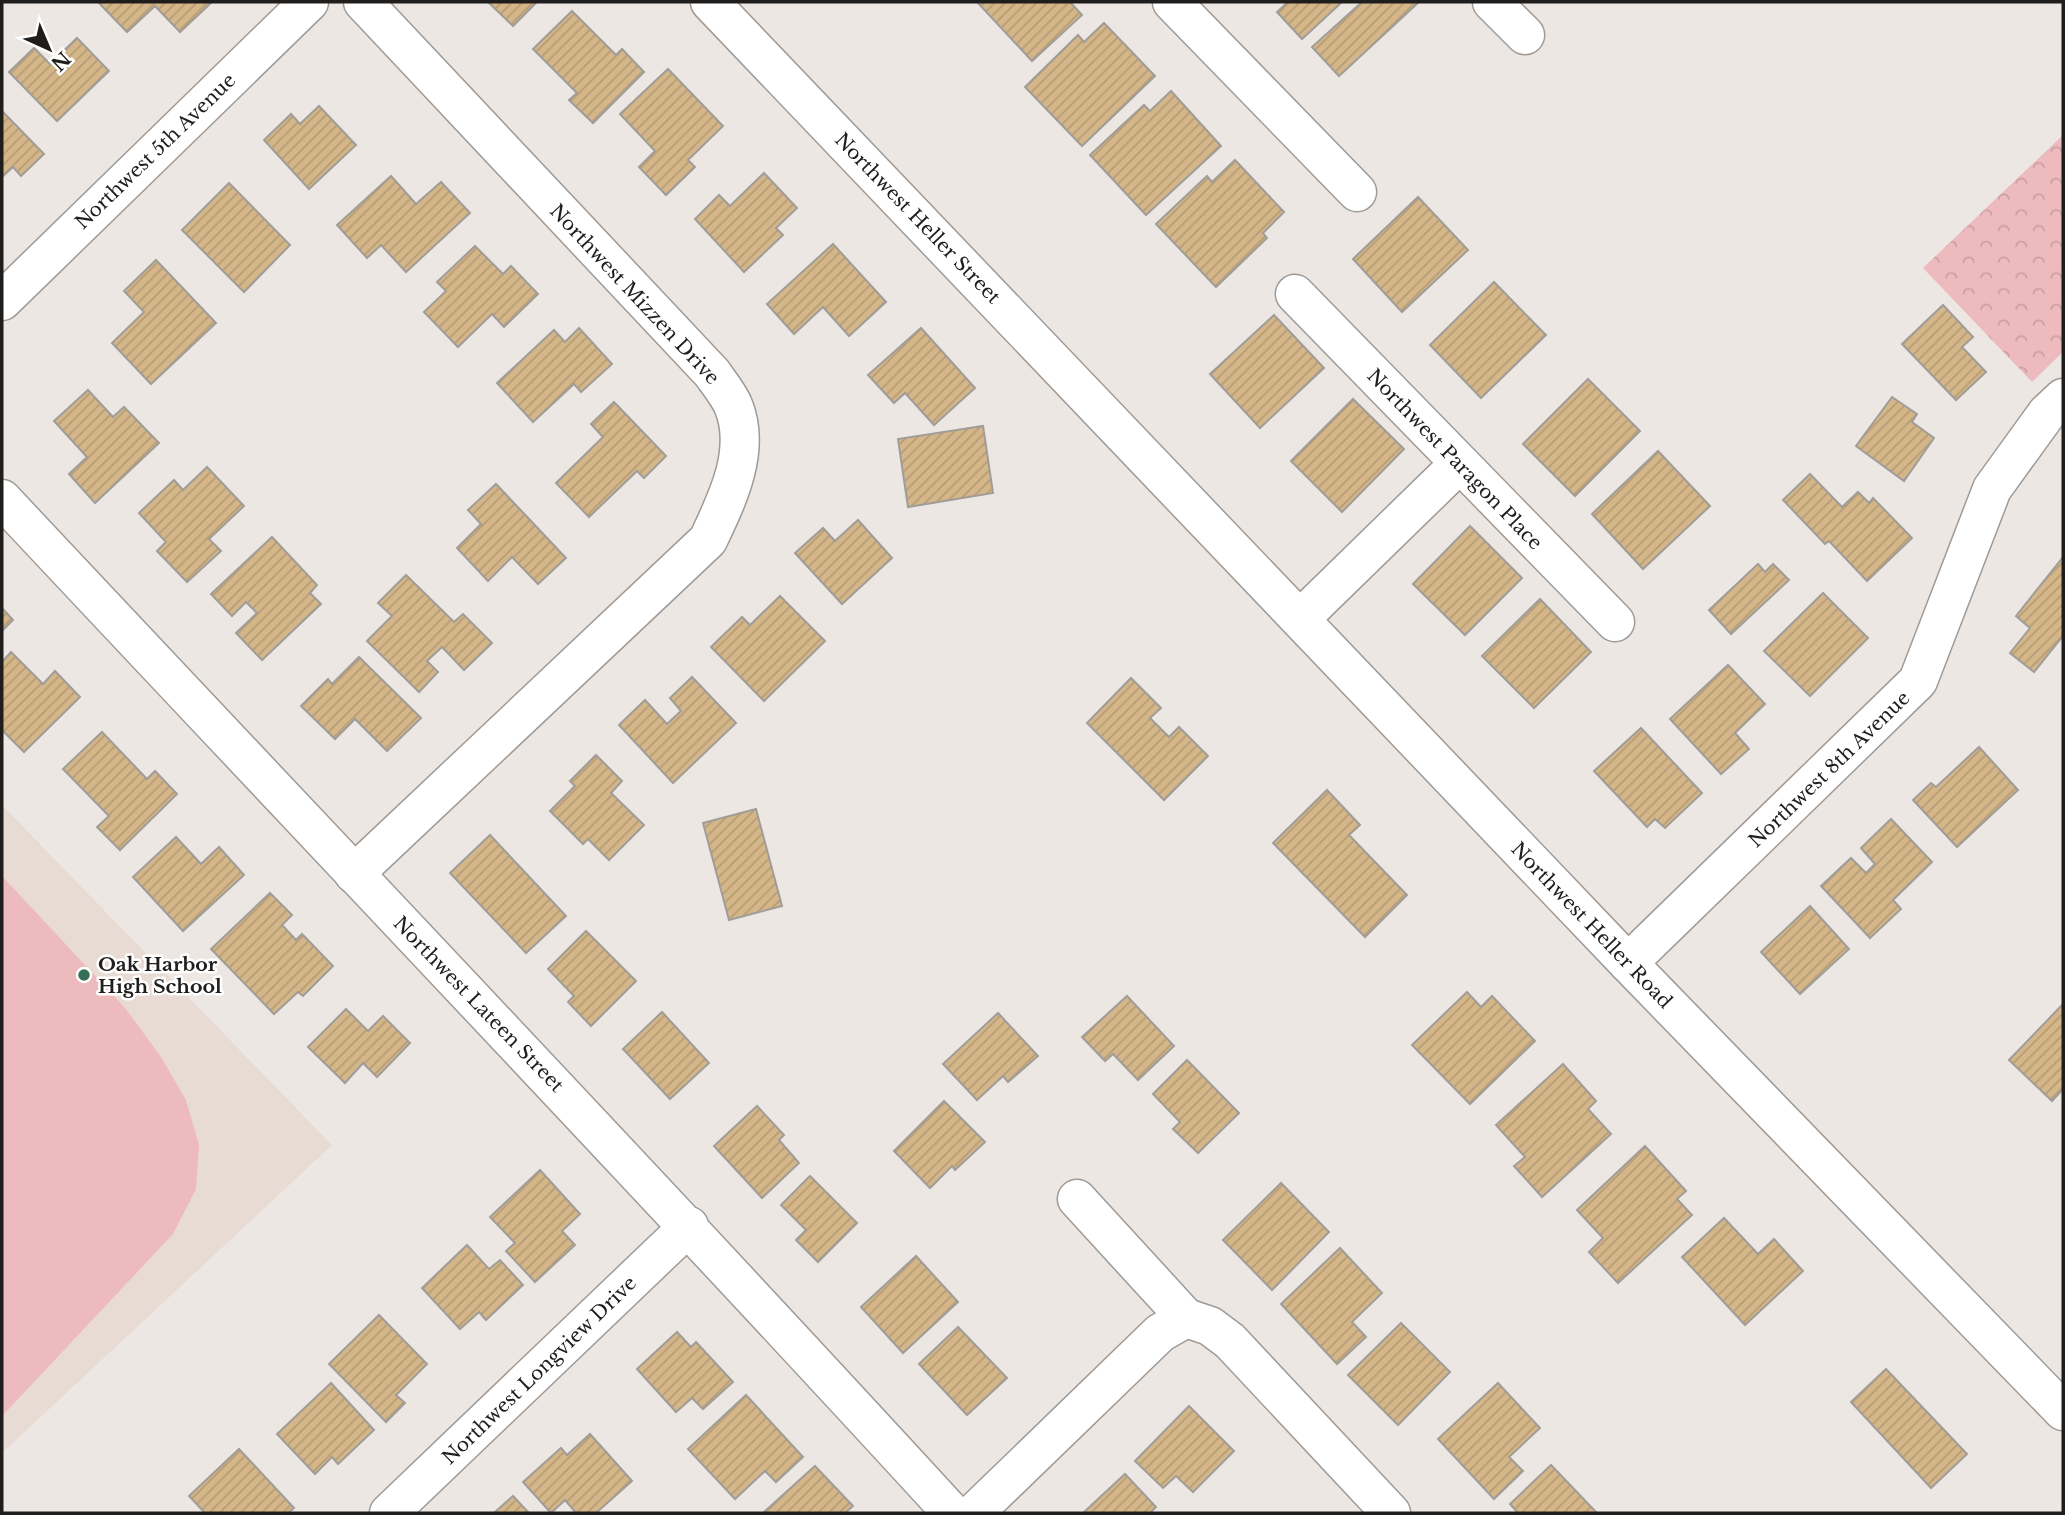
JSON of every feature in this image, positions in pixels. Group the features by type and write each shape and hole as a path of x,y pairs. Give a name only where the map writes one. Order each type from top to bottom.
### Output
{"street":[{"name":"Northwest 5th Avenue","path":"2,301 309,2"},
{"name":"Northwest Mizzen Drive","path":"354,874 708,540 730,494 740,450 733,406 712,373 363,2"},
{"name":"Northwest Heller Street","path":"710,2 1125,435"},
{"path":"1172,2 1357,192"},
{"path":"1492,2 1525,35"},
{"name":"Northwest Paragon Place","path":"1295,295 1615,622"},
{"name":"Northwest 8th Avenue","path":"1628,963 1918,681 1992,489 2047,413 2063,398"},
{"name":"Northwest Heller Road","path":"1125,435 1628,963 2063,1411"},
{"path":"1300,619 1459,464"},
{"name":"Northwest Lateen Street","path":"2,499 689,1226 952,1513"},
{"path":"1077,1199 1186,1318 1210,1326 1230,1341 1391,1513"},
{"name":"Northwest Longview Drive","path":"389,1513 689,1226"},
{"path":"974,1513 1160,1333 1186,1318"}],"shaded area":[{"name":"Oak Harbor High School","path":"2,805 332,1145 2,1453"}],"green space":[{"path":"2063,135 2063,352 2032,382 1923,268"},
{"path":"2,876 125,1008 161,1057 186,1100 199,1145 196,1189 173,1234 2,1416"}],"building":[{"path":"98,2 212,2 180,32 155,6 127,32"},
{"path":"488,2 537,2 513,26"},
{"path":"977,2 1070,2 1082,15 1032,61"},
{"path":"1288,2 1342,2 1302,39 1277,12"},
{"path":"1362,2 1419,2 1339,76 1312,47"},
{"path":"572,11 616,55 622,49 644,72 593,123 569,100 577,93 533,49"},
{"path":"1104,23 1155,76 1082,146 1025,87 1078,35 1084,42"},
{"path":"77,38 109,71 57,121 9,72 34,48 50,64"},
{"path":"668,69 723,126 688,160 695,167 666,195 639,167 655,151 620,114"},
{"path":"1171,91 1221,146 1146,215 1090,155 1144,105 1150,111"},
{"path":"319,106 356,145 309,189 264,140 291,114 300,124"},
{"path":"2,111 44,154 21,176 13,167 2,177"},
{"path":"1235,160 1284,212 1263,233 1267,238 1216,287 1156,224 1207,176 1212,182"},
{"path":"764,173 797,208 776,228 783,235 744,272 695,219 719,195 730,206"},
{"path":"391,176 416,204 441,182 470,213 406,272 381,245 367,258 337,225"},
{"path":"229,183 290,245 244,292 182,230"},
{"path":"1418,197 1468,250 1402,312 1353,259"},
{"path":"833,244 886,302 849,336 823,307 794,334 767,304"},
{"path":"475,246 503,274 511,266 538,294 504,327 492,314 458,347 424,312 446,291 437,282"},
{"path":"156,260 216,323 151,384 112,343 144,312 124,291"},
{"path":"1494,282 1546,335 1481,398 1430,345"},
{"path":"1943,305 1973,337 1962,347 1986,372 1956,400 1902,344"},
{"path":"1274,315 1324,368 1260,428 1210,374"},
{"path":"579,328 612,364 581,392 574,384 533,422 497,383 554,330 565,342"},
{"path":"921,328 975,388 934,425 905,393 894,403 868,375"},
{"path":"1588,379 1640,431 1575,496 1523,444"},
{"path":"88,390 113,417 124,407 159,443 95,503 69,474 87,457 54,421"},
{"path":"1892,397 1917,414 1912,422 1934,438 1904,481 1856,446"},
{"path":"1353,399 1404,449 1342,512 1291,461"},
{"path":"614,402 666,456 644,478 637,471 589,517 556,483 603,437 591,424"},
{"path":"983,426 993,493 908,507 898,439"},
{"path":"1658,451 1710,506 1643,569 1592,514"},
{"path":"207,467 244,506 209,539 221,551 187,582 157,551 166,542 139,513 174,480 183,490"},
{"path":"1810,474 1842,507 1858,492 1869,503 1873,498 1912,538 1867,581 1829,541 1825,544 1783,500"},
{"path":"496,484 566,558 538,584 512,557 488,581 457,548 481,524 468,510"},
{"path":"858,520 892,558 842,604 795,553 823,528 835,541"},
{"path":"1470,526 1522,578 1465,635 1413,584"},
{"path":"272,537 317,585 310,593 321,604 262,660 236,633 257,613 246,602 232,616 211,594"},
{"path":"2063,557 2063,636 2034,672 2010,653 2030,628 2016,616"},
{"path":"1758,564 1765,572 1773,564 1789,580 1731,634 1709,610"},
{"path":"406,575 454,622 463,614 492,643 464,670 442,647 427,661 438,672 419,692 367,641 392,616 378,603"},
{"path":"1823,593 1868,638 1810,696 1764,651"},
{"path":"780,596 825,641 764,701 711,647 742,617 750,625"},
{"path":"1540,599 1591,652 1534,708 1482,656"},
{"path":"2,608 13,620 2,631"},
{"path":"11,652 43,684 55,671 80,697 24,752 2,730 2,662"},
{"path":"359,657 421,718 387,751 355,719 335,739 301,706 328,679 332,684"},
{"path":"1728,665 1765,704 1735,733 1749,749 1721,774 1670,719"},
{"path":"692,677 736,723 673,783 619,725 645,700 667,724 681,711 670,698"},
{"path":"1131,678 1161,708 1150,718 1169,737 1179,727 1208,756 1164,800 1087,723"},
{"path":"1641,728 1702,793 1665,828 1655,819 1647,827 1594,771"},
{"path":"102,732 147,779 155,771 177,794 120,850 97,827 109,816 63,769"},
{"path":"1979,747 2018,790 1957,847 1913,800 1931,783 1936,787"},
{"path":"596,755 622,781 611,793 644,825 609,860 588,839 583,844 550,811 575,786 570,781"},
{"path":"1327,790 1360,825 1349,835 1407,895 1365,937 1273,843"},
{"path":"756,809 782,906 729,920 703,823"},
{"path":"1891,819 1932,862 1893,900 1901,909 1870,938 1821,886 1851,858 1866,873 1875,864 1861,848"},
{"path":"490,835 566,916 526,953 450,873"},
{"path":"176,837 201,864 219,847 244,875 183,931 133,877"},
{"path":"270,893 292,915 282,925 296,940 302,934 333,966 303,996 298,992 274,1014 211,949"},
{"path":"1810,906 1849,949 1800,994 1761,952"},
{"path":"586,931 636,981 591,1026 568,1002 574,996 548,969"},
{"path":"1467,992 1481,1007 1492,996 1535,1041 1470,1104 1412,1045"},
{"path":"1127,996 1174,1046 1138,1080 1113,1054 1105,1061 1082,1037"},
{"path":"2063,1004 2063,1089 2052,1101 2009,1060"},
{"path":"346,1009 368,1031 383,1016 410,1043 377,1077 363,1063 345,1083 308,1047"},
{"path":"662,1012 709,1063 670,1099 623,1049"},
{"path":"998,1013 1038,1056 1008,1082 1003,1076 977,1100 943,1064"},
{"path":"1187,1060 1239,1113 1198,1153 1173,1129 1180,1122 1153,1094"},
{"path":"1563,1064 1596,1101 1588,1109 1611,1134 1542,1197 1514,1166 1525,1157 1496,1125"},
{"path":"944,1101 985,1142 955,1170 952,1166 930,1188 894,1151"},
{"path":"757,1106 784,1135 779,1140 799,1163 762,1198 714,1146"},
{"path":"1645,1146 1686,1191 1677,1199 1692,1215 1618,1283 1589,1252 1603,1238 1577,1210"},
{"path":"540,1170 580,1214 562,1231 575,1245 535,1282 506,1251 515,1243 490,1217"},
{"path":"810,1176 857,1223 818,1262 796,1240 806,1230 781,1205"},
{"path":"1281,1183 1329,1232 1272,1290 1223,1240"},
{"path":"1724,1218 1758,1254 1774,1239 1803,1271 1745,1325 1682,1257"},
{"path":"467,1245 489,1269 500,1260 523,1285 486,1320 479,1312 460,1329 422,1288"},
{"path":"1340,1248 1382,1293 1352,1322 1366,1337 1337,1364 1281,1304"},
{"path":"916,1256 958,1302 903,1353 861,1307"},
{"path":"379,1315 427,1364 396,1395 405,1403 386,1422 329,1364"},
{"path":"1401,1323 1450,1372 1398,1425 1348,1375"},
{"path":"958,1327 1007,1378 967,1415 919,1364"},
{"path":"677,1332 691,1347 696,1342 733,1382 703,1409 692,1398 676,1412 637,1369"},
{"path":"1886,1369 1967,1454 1931,1488 1851,1402"},
{"path":"331,1383 374,1430 338,1464 332,1457 315,1474 277,1434"},
{"path":"1498,1383 1540,1428 1509,1457 1523,1471 1494,1499 1438,1439"},
{"path":"746,1395 803,1457 776,1482 765,1471 735,1499 688,1449"},
{"path":"1189,1406 1234,1451 1193,1492 1176,1476 1163,1488 1135,1461"},
{"path":"590,1434 632,1481 596,1513 576,1513 565,1500 551,1513 523,1482 561,1448 567,1455"},
{"path":"239,1449 294,1508 288,1513 205,1513 189,1496"},
{"path":"1551,1465 1597,1513 1518,1513 1510,1504"},
{"path":"815,1466 853,1506 845,1513 763,1513"},
{"path":"1125,1474 1156,1507 1150,1513 1083,1513"},
{"path":"513,1496 529,1513 494,1513"}],"place":[{"name":"Oak Harbor High School","path":"84,975"}]}
